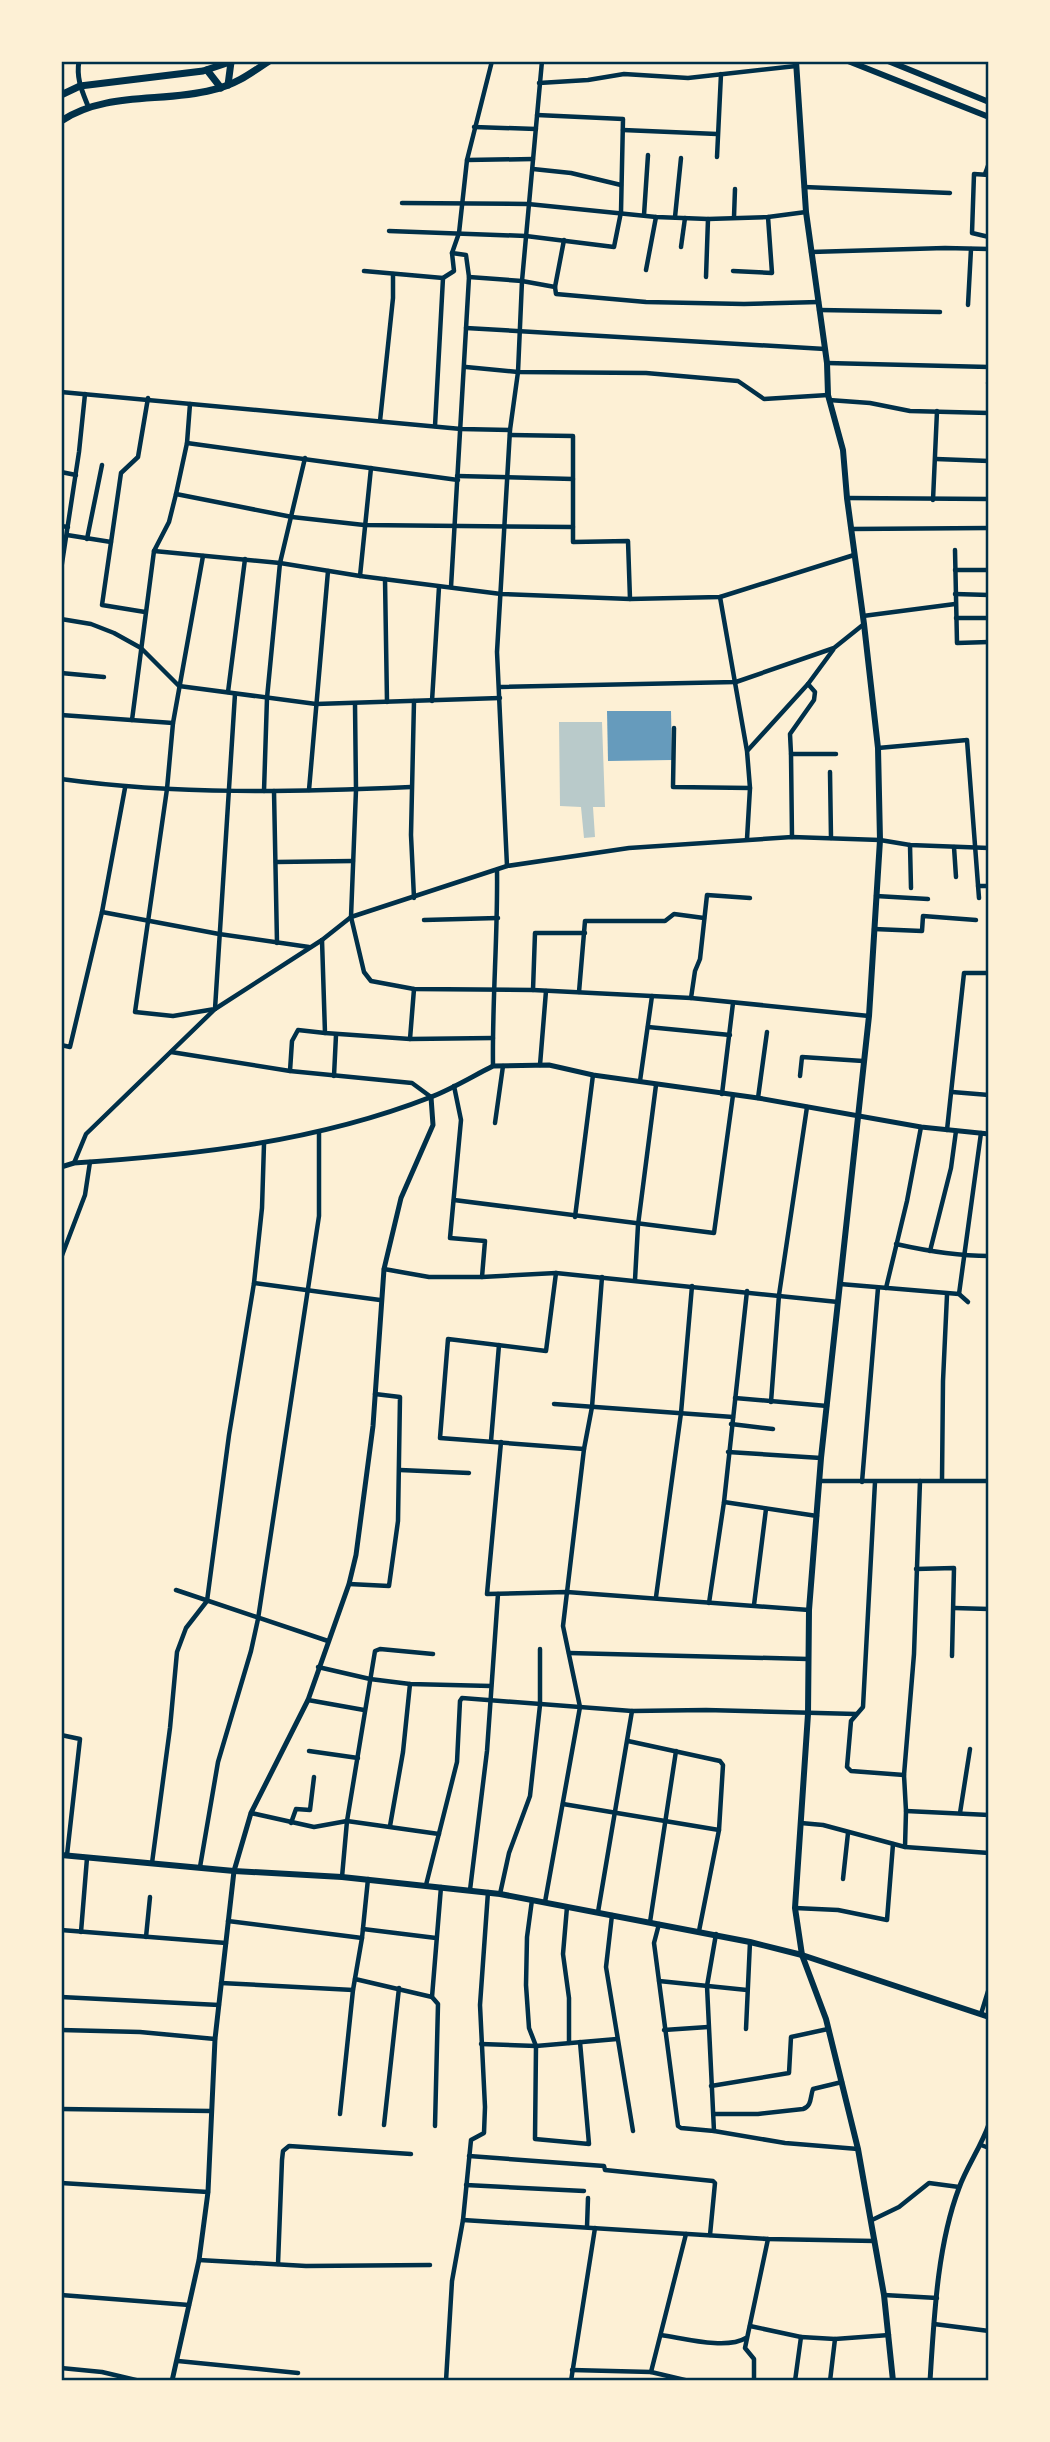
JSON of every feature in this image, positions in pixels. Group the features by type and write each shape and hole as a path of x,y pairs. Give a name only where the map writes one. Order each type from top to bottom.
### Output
{"main road":[{"path":"61,121 88,106 107,102 211,91 242,81 269,61"},
{"path":"848,61 989,117"},
{"path":"888,61 989,102"},
{"path":"61,94 80,86 162,78 207,70 232,62"},
{"path":"224,86 232,62"},
{"path":"796,64 806,212 827,363 828,397 843,450 853,555 878,748 880,840 869,1016 821,1458 809,1610 808,1714 795,1908 802,1955 828,2029 858,2149 884,2295 893,2381"},
{"path":"207,70 224,86"},
{"path":"64,1855 233,1871 342,1877 500,1894 750,1942 802,1955 985,2015"}],"street":[{"path":"79,61 80,86 88,106"},
{"path":"401,61 418,61"},
{"path":"364,271 443,278 454,271 452,253 459,233 467,160 492,61"},
{"path":"507,866 497,652 510,433 518,372 522,281 542,61"},
{"path":"539,83 624,74 688,78 796,64"},
{"path":"716,157 721,74"},
{"path":"389,231 526,236 614,247 621,212 623,119 537,115"},
{"path":"474,127 536,129"},
{"path":"623,130 717,134"},
{"path":"644,215 648,155"},
{"path":"675,217 681,158"},
{"path":"467,160 533,159"},
{"path":"989,163 987,175 974,174 972,233 989,237"},
{"path":"533,169 571,173 621,185"},
{"path":"804,187 950,193"},
{"path":"734,217 735,189"},
{"path":"402,203 528,204 656,217 708,219 768,217 806,212"},
{"path":"646,270 656,217"},
{"path":"733,271 772,273 768,217"},
{"path":"681,247 685,218"},
{"path":"706,277 708,219"},
{"path":"564,240 556,294 646,302 818,302"},
{"path":"968,305 971,249"},
{"path":"811,252 989,249"},
{"path":"452,253 466,256 469,277 452,587"},
{"path":"380,421 393,274"},
{"path":"469,277 522,281 555,287"},
{"path":"435,426 443,278"},
{"path":"819,310 940,312"},
{"path":"467,328 825,349"},
{"path":"827,363 989,367"},
{"path":"466,367 518,372 646,373 738,382 764,399 828,397 910,411 989,413"},
{"path":"61,392 461,429 573,436 573,542 628,541 630,599"},
{"path":"61,570 85,394"},
{"path":"145,612 102,605 121,473 138,457 148,398"},
{"path":"132,720 154,551 169,522 176,494 187,443 190,404"},
{"path":"933,500 937,411"},
{"path":"187,443 304,457 337,465 458,478 508,476 573,479"},
{"path":"264,791 267,698 281,563 304,457"},
{"path":"936,459 989,461"},
{"path":"87,539 102,465"},
{"path":"360,576 371,468"},
{"path":"61,472 76,475"},
{"path":"176,494 292,517 364,525 456,528 573,527"},
{"path":"847,498 989,499"},
{"path":"61,526 68,527"},
{"path":"851,529 989,528"},
{"path":"67,535 111,542"},
{"path":"154,551 281,563 501,594 630,599 720,597 853,555"},
{"path":"955,551 957,643 989,642"},
{"path":"202,556 173,723 167,789 135,1012 173,1016 215,1009"},
{"path":"228,692 245,559"},
{"path":"955,569 989,570"},
{"path":"309,790 328,571"},
{"path":"385,579 387,702"},
{"path":"432,701 439,587"},
{"path":"955,594 989,595"},
{"path":"720,597 747,751 750,788 747,839"},
{"path":"862,616 955,604"},
{"path":"956,618 989,618"},
{"path":"61,620 91,624 141,648 179,686 316,705 500,698"},
{"path":"747,751 808,684 834,649 864,624"},
{"path":"499,687 736,682 834,649"},
{"path":"61,673 104,677"},
{"path":"792,837 790,734 814,700 815,692 808,684"},
{"path":"215,1009 235,694"},
{"path":"414,701 411,787 414,898"},
{"path":"355,704 351,917 364,972 372,981 414,989 533,990 691,998 869,1016"},
{"path":"61,715 173,723"},
{"path":"674,728 673,787 750,788"},
{"path":"878,748 967,740 979,898"},
{"path":"791,754 836,754"},
{"path":"830,772 831,838"},
{"path":"61,779 125,788 227,792 411,787"},
{"path":"61,1045 70,1047 102,912 125,788"},
{"path":"274,791 277,943"},
{"path":"74,1163 86,1134 215,1009 322,940 351,917 507,866 629,848 792,837 989,848"},
{"path":"910,845 911,887"},
{"path":"954,847 956,877"},
{"path":"275,862 353,861"},
{"path":"493,1066 497,870"},
{"path":"978,886 989,886"},
{"path":"691,998 695,971 700,959 707,895 750,898"},
{"path":"876,896 928,899"},
{"path":"102,912 219,934 310,947"},
{"path":"579,992 585,921 665,921 674,914 704,918"},
{"path":"874,929 922,931 923,916 976,920"},
{"path":"424,920 498,918"},
{"path":"533,990 535,933 585,933"},
{"path":"322,940 325,1033"},
{"path":"947,1130 964,973 989,973"},
{"path":"410,1039 414,989"},
{"path":"540,1065 546,991"},
{"path":"640,1082 653,996"},
{"path":"722,1094 733,1003"},
{"path":"648,1027 730,1035"},
{"path":"290,1071 292,1041 298,1030 410,1039 493,1038"},
{"path":"758,1098 767,1032"},
{"path":"334,1076 336,1035"},
{"path":"170,1052 290,1071 412,1083 431,1097 433,1125 401,1198 384,1269 373,1426 356,1555 349,1584 308,1700 251,1814 233,1871 215,2039 208,2192 200,2260 172,2381"},
{"path":"800,1076 802,1057 863,1061"},
{"path":"495,1123 503,1065"},
{"path":"61,1167 74,1163 191,1154 319,1133 431,1097 493,1066 503,1065 540,1065 656,1085 758,1098 921,1127 989,1134"},
{"path":"575,1217 593,1075"},
{"path":"635,1280 638,1225 656,1085"},
{"path":"454,1086 461,1120 450,1238 485,1241 482,1277"},
{"path":"952,1092 989,1095 989,1090"},
{"path":"454,1200 714,1233 733,1095"},
{"path":"771,1402 779,1295 807,1107"},
{"path":"886,1288 921,1127"},
{"path":"930,1251 951,1168 956,1131"},
{"path":"200,1867 218,1762 258,1619 319,1216 319,1133"},
{"path":"959,1294 981,1133"},
{"path":"152,1863 177,1652 186,1628 207,1601 229,1435 254,1283 262,1208 264,1144"},
{"path":"61,1258 85,1195 89,1162"},
{"path":"896,1244 966,1256 989,1256"},
{"path":"384,1269 429,1277 556,1273 838,1302"},
{"path":"556,1273 546,1352 448,1339 440,1438 584,1449"},
{"path":"545,1902 580,1707 563,1626 584,1449 592,1407 602,1277"},
{"path":"254,1283 380,1300"},
{"path":"840,1284 959,1294 968,1302"},
{"path":"656,1597 681,1413 692,1286"},
{"path":"862,1482 878,1288"},
{"path":"709,1603 724,1502 747,1291"},
{"path":"942,1480 947,1295"},
{"path":"491,1441 499,1345"},
{"path":"349,1584 389,1586 398,1521 400,1397 375,1394"},
{"path":"735,1398 827,1406"},
{"path":"554,1404 681,1413 773,1429"},
{"path":"501,1442 487,1594 567,1592 809,1610"},
{"path":"729,1452 821,1458"},
{"path":"400,1470 469,1473"},
{"path":"820,1481 989,1481"},
{"path":"905,1847 904,1775 914,1654 920,1481"},
{"path":"875,1482 863,1707 851,1721 848,1770 904,1775"},
{"path":"724,1502 818,1516"},
{"path":"754,1605 766,1509"},
{"path":"916,1569 954,1568 952,1656"},
{"path":"176,1590 328,1641"},
{"path":"470,1890 480,1817 498,1594"},
{"path":"954,1608 989,1609"},
{"path":"342,1877 347,1821 375,1651 380,1649 433,1654"},
{"path":"500,1894 509,1853 530,1796 540,1705 540,1649"},
{"path":"569,1653 808,1659"},
{"path":"318,1667 370,1679 410,1684 491,1686"},
{"path":"390,1826 403,1752 410,1684"},
{"path":"426,1885 457,1762 462,1698 632,1711 856,1714"},
{"path":"308,1700 364,1710"},
{"path":"598,1912 632,1711"},
{"path":"61,1735 79,1737 64,1855"},
{"path":"628,1741 723,1763 719,1830 699,1931"},
{"path":"960,1814 970,1749"},
{"path":"309,1751 358,1758"},
{"path":"650,1922 676,1751"},
{"path":"291,1823 296,1809 310,1810 314,1777"},
{"path":"563,1804 615,1815 719,1830"},
{"path":"906,1811 989,1815"},
{"path":"251,1814 314,1827 347,1821 439,1834"},
{"path":"801,1823 822,1825 905,1847 989,1853"},
{"path":"843,1879 848,1833"},
{"path":"795,1908 838,1910 887,1920 893,1844"},
{"path":"81,1932 87,1858"},
{"path":"340,2114 368,1880"},
{"path":"432,1997 441,1886"},
{"path":"446,2381 452,2281 463,2220 471,2138 484,2133 482,1950 488,1892"},
{"path":"146,1937 150,1897"},
{"path":"532,1900 527,1937 526,1985 529,2028 536,2046 535,2139 589,2144 580,2042"},
{"path":"567,1907 563,1954 569,1998 569,2043"},
{"path":"612,1914 606,1967 633,2131"},
{"path":"228,1921 362,1938"},
{"path":"659,1924 654,1943 677,2124 681,2128 785,2143 858,2149"},
{"path":"363,1929 436,1938"},
{"path":"61,1930 226,1943"},
{"path":"714,2131 707,1986 716,1934"},
{"path":"746,2029 750,1942"},
{"path":"355,1979 432,1997 438,2004 435,2126"},
{"path":"659,1981 747,1990"},
{"path":"221,1983 353,1990"},
{"path":"384,2125 399,1988"},
{"path":"985,2015 989,1988"},
{"path":"61,1997 219,2005"},
{"path":"664,2030 708,2027"},
{"path":"711,2086 789,2073 791,2037 828,2029"},
{"path":"61,2030 140,2032 215,2039"},
{"path":"481,2044 536,2046 617,2039"},
{"path":"714,2113 803,2109 811,2102 813,2089 842,2082"},
{"path":"61,2109 211,2111"},
{"path":"930,2381 934,2324 946,2237 959,2187 989,2124"},
{"path":"981,2145 989,2148"},
{"path":"278,2264 282,2160 283,2151 289,2146 411,2154"},
{"path":"469,2156 604,2166 605,2169 710,2179 715,2183 710,2235"},
{"path":"61,2183 208,2192"},
{"path":"872,2220 900,2207 929,2183 959,2187"},
{"path":"467,2185 583,2191"},
{"path":"587,2227 588,2198"},
{"path":"463,2220 768,2239 875,2241"},
{"path":"571,2381 594,2228"},
{"path":"651,2372 686,2234"},
{"path":"754,2381 754,2359 745,2348 768,2239"},
{"path":"200,2260 306,2266 430,2266"},
{"path":"61,2295 189,2305"},
{"path":"884,2295 937,2298"},
{"path":"934,2324 989,2331"},
{"path":"750,2326 801,2337 835,2339 890,2335"},
{"path":"661,2335 736,2343 747,2338"},
{"path":"795,2381 801,2337"},
{"path":"830,2381 835,2339"},
{"path":"178,2361 298,2373"},
{"path":"61,2368 102,2372 140,2381"},
{"path":"572,2370 651,2372 690,2381"},
{"path":"101,2381 102,2372"}],"shaded area":[{"path":"559,722 602,722 605,807 593,807 595,837 584,838 581,807 560,806"}],"water":[{"path":"607,711 671,711 672,760 608,761"}]}
